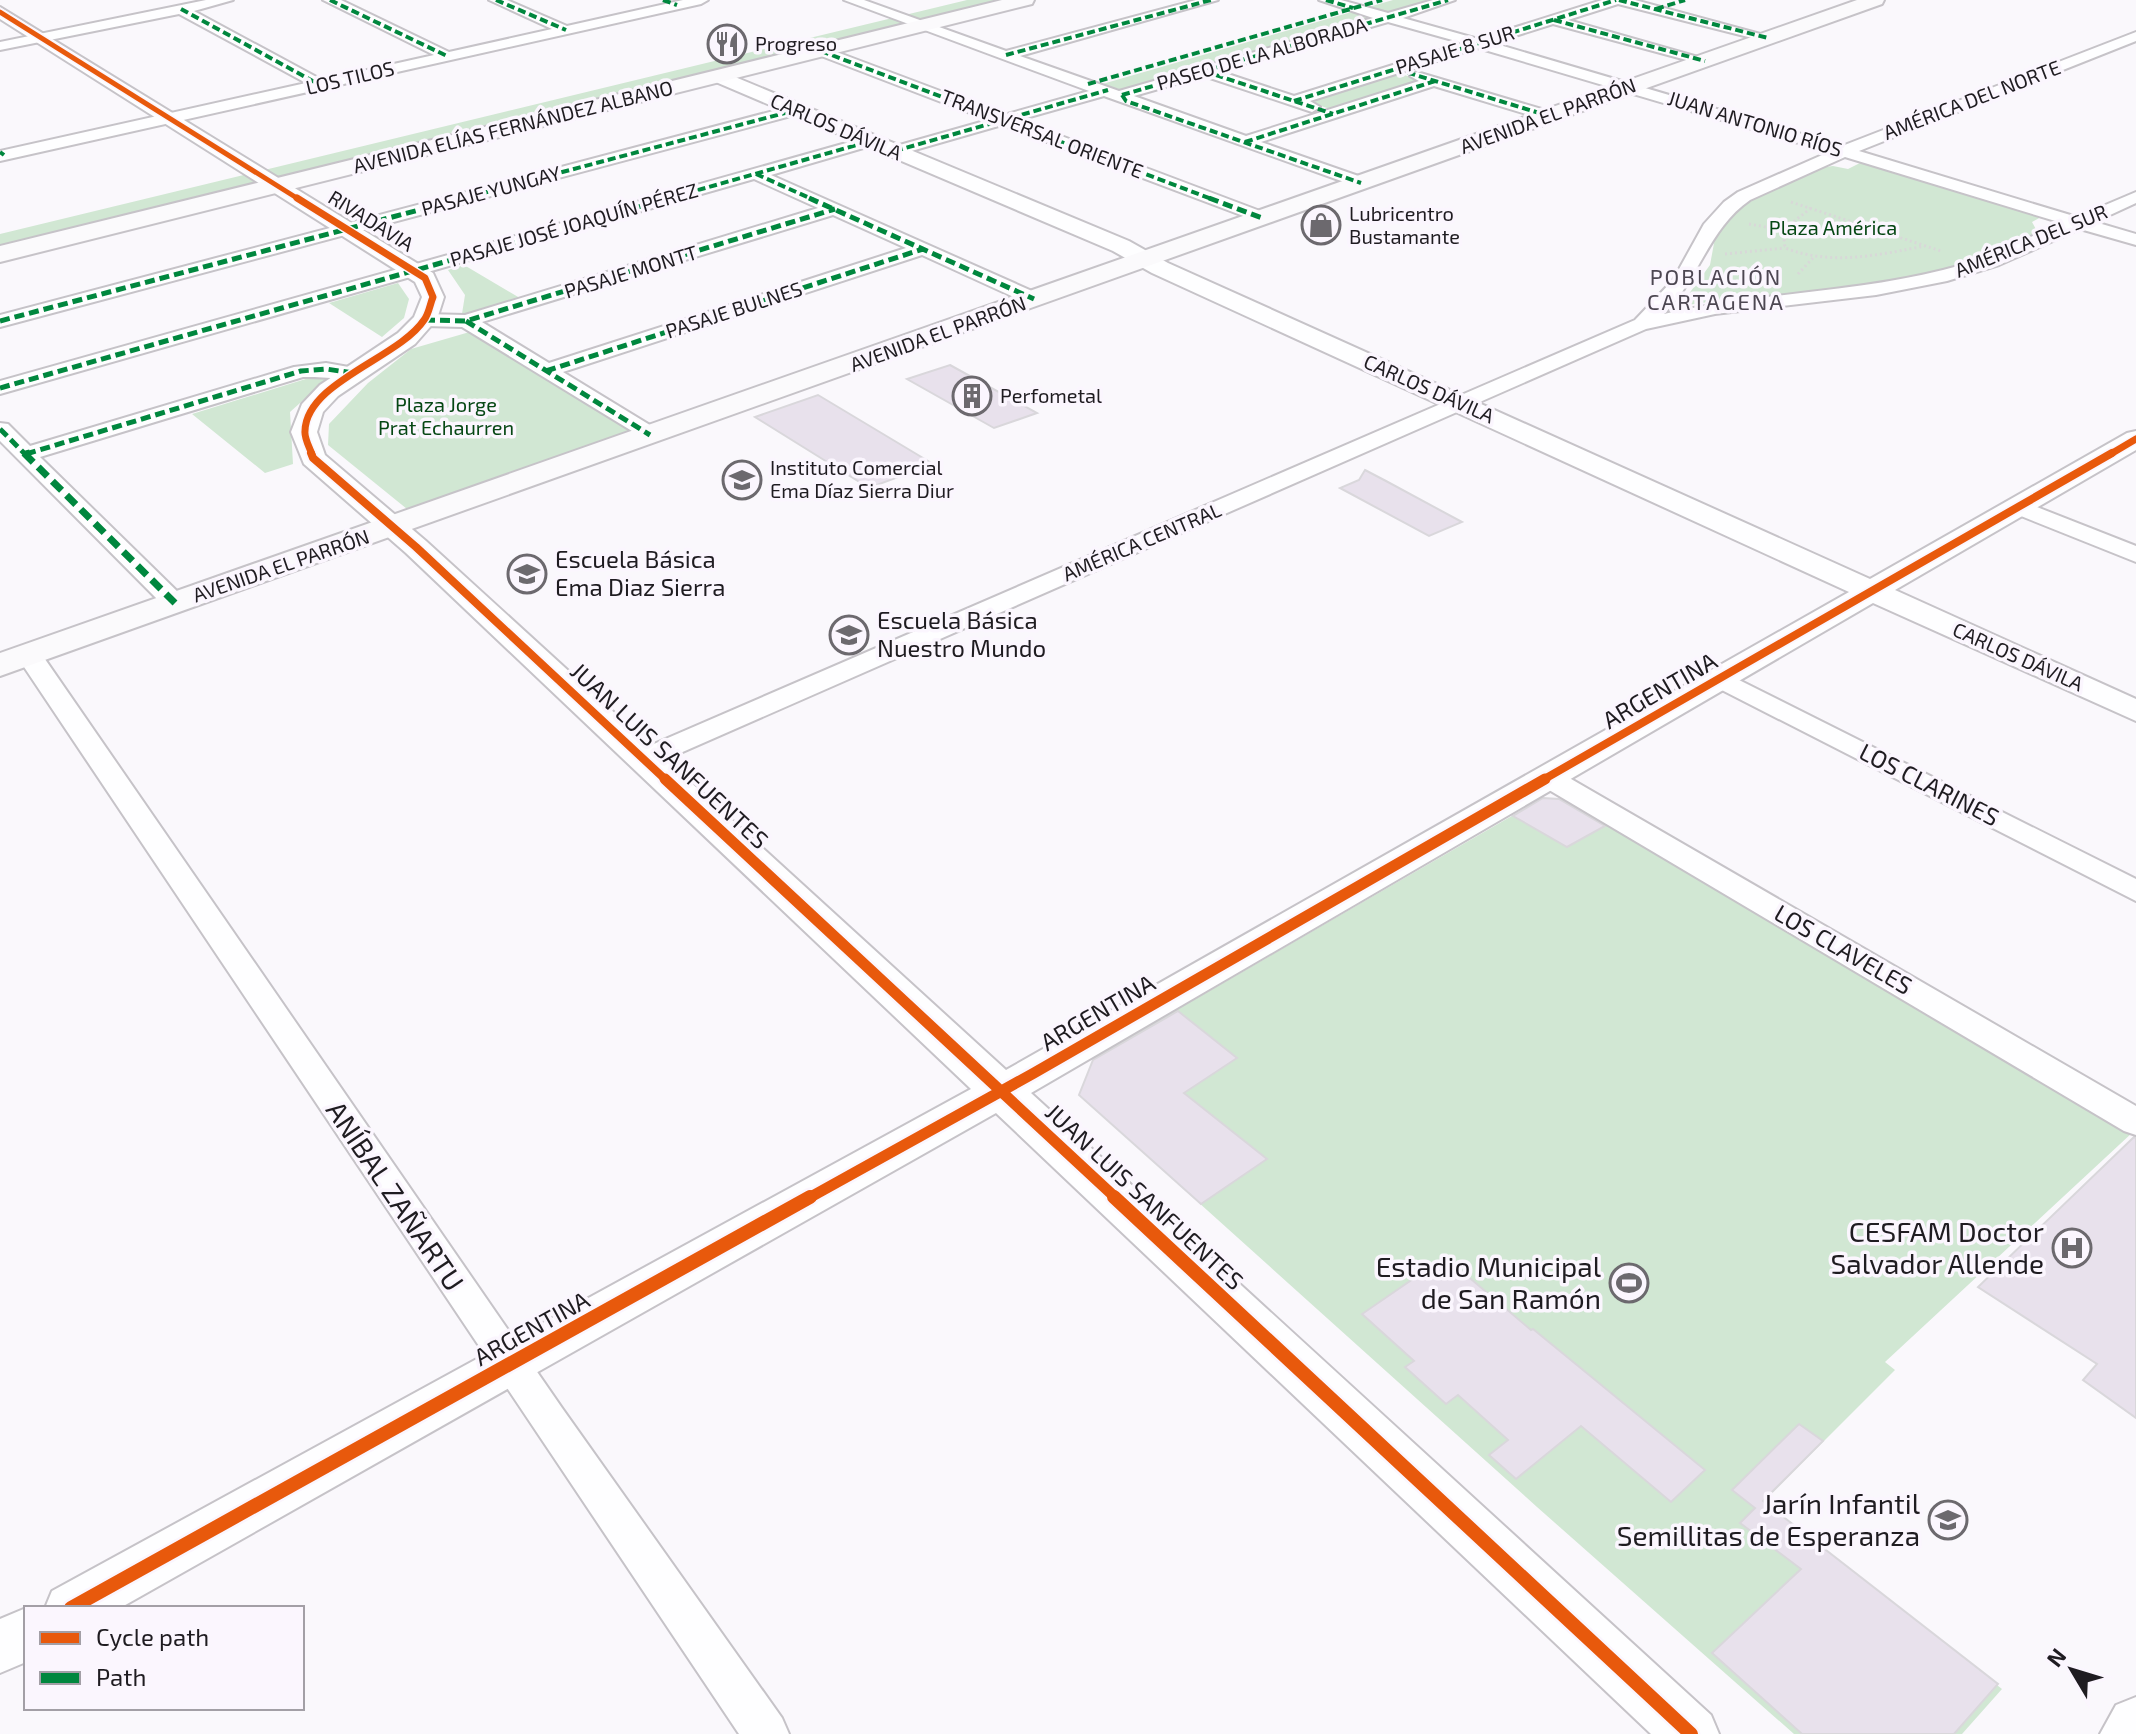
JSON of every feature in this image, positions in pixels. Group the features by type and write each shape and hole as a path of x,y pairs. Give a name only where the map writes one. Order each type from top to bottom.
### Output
{"main road":[{"name":"AVENIDA ELÍAS FERNÁNDEZ ALBANO","path":"161,192 956,0"},
{"name":"AVENIDA ELÍAS FERNÁNDEZ ALBANO","path":"0,254 1025,0"},
{"name":"AVENIDA EL PARRÓN","path":"14,660 1875,0"}],"street":[{"path":"0,46 226,0"},
{"path":"330,0 447,56"},
{"path":"496,0 566,30"},
{"name":"LOS TILOS","path":"1,154 566,30 670,3 701,0"},
{"path":"851,0 1361,183"},
{"path":"1006,55 1211,0"},
{"name":"JUAN ANTONIO RÍOS","path":"1326,0 1632,87 2136,240"},
{"name":"PASEO DE LA ALBORADA","path":"1088,84 1382,0"},
{"name":"PASEO DE LA ALBORADA","path":"895,151 1004,120 1204,71 1448,0"},
{"path":"1617,0 1768,38"},
{"name":"PASAJE 8 SUR","path":"1294,101 1617,0"},
{"path":"1656,9 1685,0"},
{"path":"181,9 320,85"},
{"name":"RIVADAVIA","path":"0,12 415,270 425,278 433,297 425,320"},
{"path":"1553,20 1705,61"},
{"name":"AMÉRICA DEL NORTE","path":"1640,325 1680,284 1709,226 1730,205 1758,188 2136,36"},
{"name":"TRANSVERSAL ORIENTE","path":"821,51 1262,218"},
{"path":"1396,69 1549,116"},
{"path":"1204,71 1333,114"},
{"name":"CARLOS DÁVILA","path":"717,76 1147,259 2136,711"},
{"path":"1244,142 1435,81"},
{"name":"PASAJE YUNGAY","path":"0,321 796,110"},
{"name":"PASAJE JOSÉ JOAQUÍN PÉREZ","path":"0,388 871,141"},
{"path":"756,174 1034,299"},
{"name":"AMÉRICA DEL SUR","path":"1640,325 1747,303 1927,280 1992,261 2136,197"},
{"name":"PASAJE MONTT","path":"425,320 466,321 835,209"},
{"name":"PASAJE BULNES","path":"546,371 923,249"},
{"path":"393,526 313,458 304,440 306,420 311,410 334,387 405,340 425,320"},
{"path":"466,321 650,435"},
{"name":"AMÉRICA CENTRAL","path":"643,759 1640,325"},
{"path":"26,454 301,371 326,369 353,373"},
{"path":"0,429 175,603"},
{"name":"ARGENTINA","path":"75,1606 1000,1091 2136,439"},
{"path":"2019,507 2136,555"},
{"name":"JUAN LUIS SANFUENTES","path":"393,526 1691,1734"},
{"name":"ANÍBAL ZAÑARTU","path":"14,660 510,1364 766,1734"},
{"name":"LOS CLARINES","path":"1721,679 2136,891"},
{"name":"LOS CLAVELES","path":"1549,778 2136,1122"},
{"path":"0,1648 24,1634"},
{"path":"2128,1734 2136,1724"}],"path":[{"path":"1782,199 1954,255"},
{"path":"1785,248 1783,230 1811,208"},
{"path":"1743,223 1783,230"},
{"path":"1716,255 1785,248 1814,257 1866,257 1926,246"},
{"path":"1714,264 1722,276 1743,284"}],"green space":[{"path":"967,0 1009,0 0,248 0,234"},
{"path":"1393,0 1433,0 1124,90 1099,85"},
{"path":"1394,72 1424,81 1333,110 1303,100"},
{"name":"Plaza América","path":"1864,161 2043,216 2032,222 2038,233 2000,253 1941,272 1867,285 1680,306 1710,265 1717,227 1750,200 1817,168 1833,166 1848,169"},
{"path":"464,265 525,301 461,320 465,295 448,270"},
{"path":"398,283 409,299 404,318 382,337 329,303"},
{"name":"Plaza Jorge Prat Echaurren","path":"473,331 635,432 407,509 328,445 329,424 368,383 411,349"},
{"path":"338,369 290,412 293,464 265,473 192,414"},
{"name":"Estadio Municipal de San Ramón","path":"1543,798 1571,800 2133,1132 1885,1362 1895,1370 1764,1501 2002,1689 1962,1734 1794,1734 1079,1095 1095,1057"}],"building":[{"name":"Perfometal","path":"950,365 1037,413 994,428 907,379"},
{"path":"818,395 933,464 869,488 755,417"},
{"path":"1365,470 1462,522 1429,536 1340,488 1359,480"},
{"path":"1543,798 1559,799 1605,826 1567,847 1513,816"},
{"path":"1178,1011 1237,1058 1184,1093 1267,1159 1201,1204 1079,1095 1093,1060"},
{"path":"2134,1137 2136,1418 2083,1380 2097,1364 1978,1287"},
{"path":"1445,1257 1705,1470 1671,1502 1581,1426 1516,1479 1489,1455 1508,1440 1458,1395 1446,1404 1405,1367 1414,1361 1362,1314"},
{"path":"1799,1424 1823,1441 1763,1501 1998,1684 1954,1734 1802,1734 1712,1653 1801,1569 1740,1523 1755,1508 1732,1490"}],"marked path":[{"path":"330,0 447,56"},
{"path":"496,0 566,30"},
{"path":"663,0 677,5"},
{"path":"1006,55 1211,0"},
{"path":"1326,0 1353,8"},
{"path":"1088,84 1382,0"},
{"path":"1122,95 1448,0"},
{"path":"1294,101 1616,0"},
{"path":"1619,0 1768,38"},
{"path":"1656,9 1685,0"},
{"path":"181,9 320,85"},
{"path":"1554,20 1705,61"},
{"path":"821,51 1262,218"},
{"path":"1396,69 1549,116"},
{"path":"1204,71 1333,114"},
{"path":"1245,142 1435,81"},
{"path":"895,151 1108,90"},
{"path":"1122,95 1126,101 1361,183"},
{"path":"0,321 796,110"},
{"path":"0,388 871,141"},
{"path":"0,152 4,155"},
{"path":"756,174 1034,299"},
{"path":"425,320 466,321 835,209"},
{"path":"546,371 923,249"},
{"path":"466,321 650,435"},
{"path":"26,454 301,371 326,369 353,373"},
{"path":"0,429 175,603"}],"cycle path":[{"path":"0,12 425,278 433,297 425,319 407,338 329,391 311,410 304,432 313,458 416,547 1691,1734"},
{"path":"75,1606 1034,1073 2136,439"}],"place":[{"name":"Progreso","path":"727,44"},
{"name":"Lubricentro Bustamante","path":"1321,225"},
{"name":"Perfometal","path":"972,396"},
{"name":"Instituto Comercial Ema Díaz Sierra Diur","path":"742,480"},
{"name":"Escuela Básica Ema Diaz Sierra","path":"527,574"},
{"name":"Escuela Básica Nuestro Mundo","path":"849,635"},
{"name":"CESFAM Doctor Salvador Allende","path":"2072,1248"},
{"name":"Estadio Municipal de San Ramón","path":"1629,1283"},
{"name":"Jarín Infantil Semillitas de Esperanza","path":"1948,1520"}],"district":[{"name":"POBLACIÓN CARTAGENA","path":"1716,290"}]}
